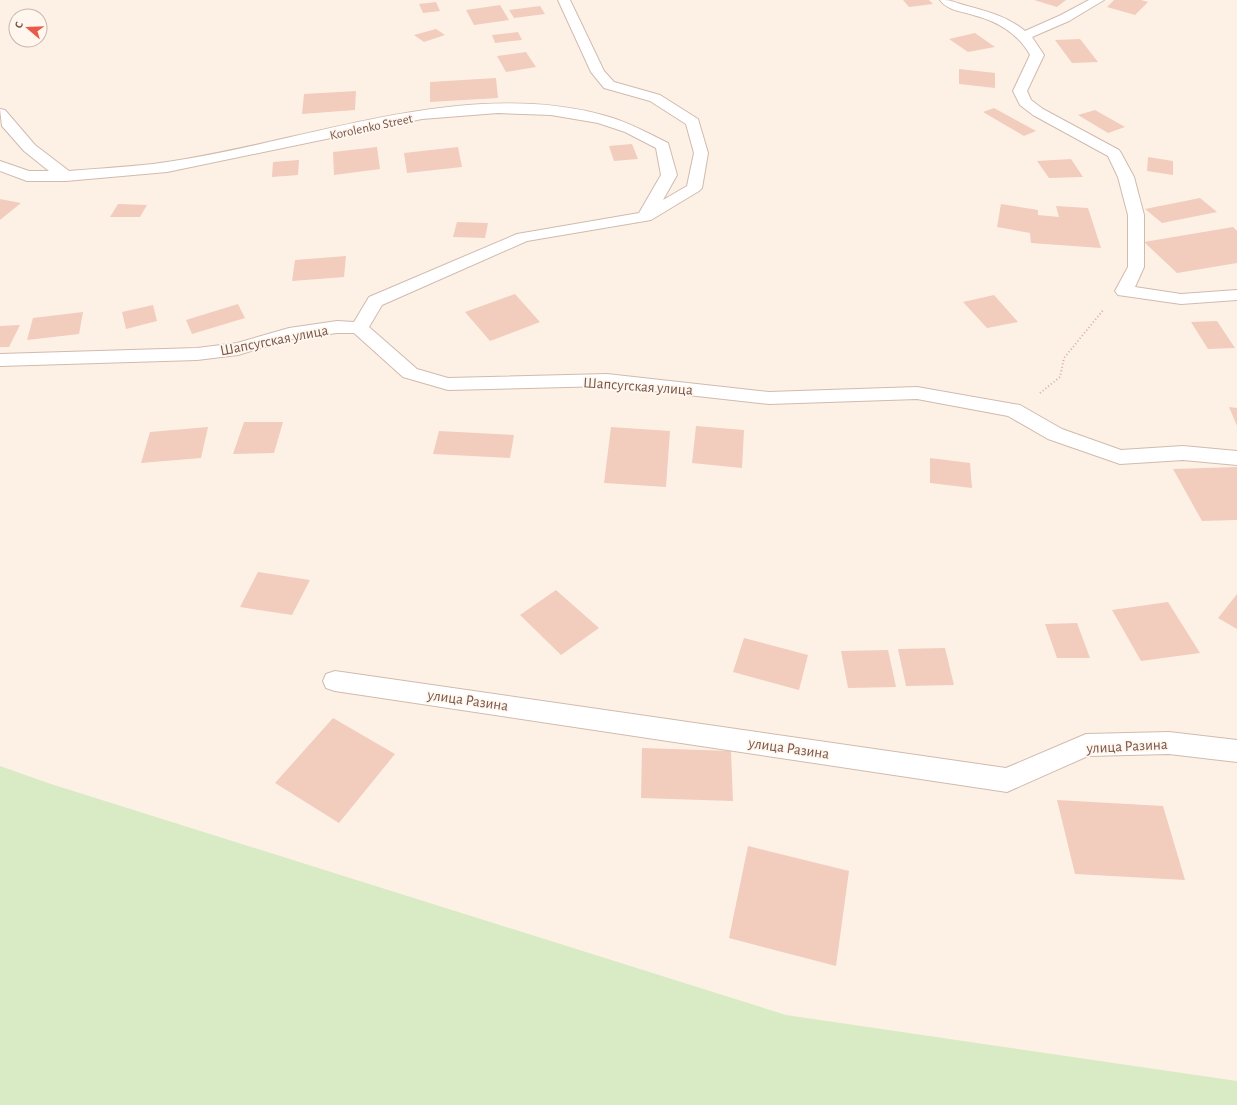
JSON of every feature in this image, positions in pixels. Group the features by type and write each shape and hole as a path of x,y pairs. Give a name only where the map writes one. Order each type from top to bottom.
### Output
{"street":[{"path":"359,328 375,301 523,237 645,217 694,188 701,153 693,122 654,98 609,85 598,72 564,0"},
{"path":"946,0 951,5 982,13 1009,24 1024,36 1033,45 1037,55 1020,91 1025,102 1038,112 1114,153 1126,177 1136,215 1136,267 1124,291 1181,299 1237,295"},
{"path":"1024,36 1065,18 1098,0"},
{"name":"Korolenko Street","path":"0,166 27,176 66,176 167,167 422,115 459,110 526,108 573,113 624,126 663,146 669,175 645,217"},
{"path":"0,113 9,127 44,162 66,176"},
{"name":"Шапсугская улица","path":"0,360 197,354 238,349 289,334 337,327 359,328 410,374 448,384 607,380 768,398 917,392 1013,410 1055,434 1120,457 1183,453 1237,458"},
{"name":"улица Разина","path":"335,681 1007,780 1086,745 1169,743 1237,751"}],"path":[{"path":"1013,410 1060,377 1064,358 1101,312 1124,291"}],"green space":[{"path":"0,766 48,783 786,1015 1237,1081 1237,1105 0,1105"}],"building":[{"path":"903,0 929,0 933,4 909,7"},
{"path":"1034,0 1066,0 1057,7"},
{"path":"1114,0 1141,0 1148,2 1135,15 1107,7"},
{"path":"436,2 440,11 423,13 419,4"},
{"path":"500,5 509,20 474,25 466,10"},
{"path":"540,6 545,14 514,18 509,10"},
{"path":"436,29 445,35 424,42 414,35"},
{"path":"518,32 522,40 495,43 492,35"},
{"path":"975,33 995,47 968,52 949,39"},
{"path":"1080,39 1098,62 1072,63 1055,40"},
{"path":"526,52 536,67 506,72 497,56"},
{"path":"959,69 995,73 995,88 959,84"},
{"path":"496,78 498,98 430,102 430,82"},
{"path":"356,91 355,110 302,114 304,94"},
{"path":"994,108 1036,131 1024,136 983,112"},
{"path":"1095,110 1125,127 1108,133 1078,115"},
{"path":"632,144 638,159 614,161 609,146"},
{"path":"377,147 380,169 334,175 333,152"},
{"path":"458,147 462,167 407,173 404,153"},
{"path":"1148,157 1173,161 1173,175 1147,171"},
{"path":"1071,159 1083,177 1049,178 1037,161"},
{"path":"299,160 298,175 272,177 273,162"},
{"path":"1200,198 1217,212 1162,223 1145,209"},
{"path":"0,199 21,203 0,220"},
{"path":"118,204 147,205 140,217 110,217"},
{"path":"1001,204 1038,210 1038,215 1059,217 1056,206 1088,208 1101,248 1031,243 1030,233 997,227"},
{"path":"457,222 488,223 485,238 453,237"},
{"path":"1233,227 1237,231 1237,263 1177,273 1144,242"},
{"path":"346,256 344,277 292,281 295,260"},
{"path":"515,294 540,322 490,341 465,312"},
{"path":"994,295 1018,322 987,328 963,302"},
{"path":"238,304 245,318 192,334 186,320"},
{"path":"153,305 157,321 126,329 122,312"},
{"path":"83,312 79,334 27,340 33,318"},
{"path":"1217,321 1235,348 1208,349 1191,322"},
{"path":"20,325 9,347 0,347 0,326"},
{"path":"1229,407 1237,408 1237,426"},
{"path":"244,422 283,422 274,453 233,454"},
{"path":"696,426 744,430 742,468 692,463"},
{"path":"208,427 201,458 141,463 150,432"},
{"path":"611,427 670,431 666,487 604,483"},
{"path":"439,431 514,435 510,458 433,454"},
{"path":"930,458 970,463 972,488 930,483"},
{"path":"1237,467 1237,520 1202,521 1173,469"},
{"path":"258,572 310,580 292,615 240,607"},
{"path":"556,590 599,628 561,655 520,615"},
{"path":"1237,594 1237,629 1218,618"},
{"path":"1168,602 1200,653 1141,661 1112,610"},
{"path":"1077,623 1090,658 1057,658 1045,624"},
{"path":"744,638 808,655 799,690 733,672"},
{"path":"945,648 954,685 906,686 898,649"},
{"path":"888,650 896,687 848,688 841,651"},
{"path":"333,718 395,754 339,823 275,783"},
{"path":"642,748 731,751 733,801 641,798"},
{"path":"1057,800 1163,806 1185,880 1075,874"},
{"path":"748,846 849,871 836,966 729,938"}]}
